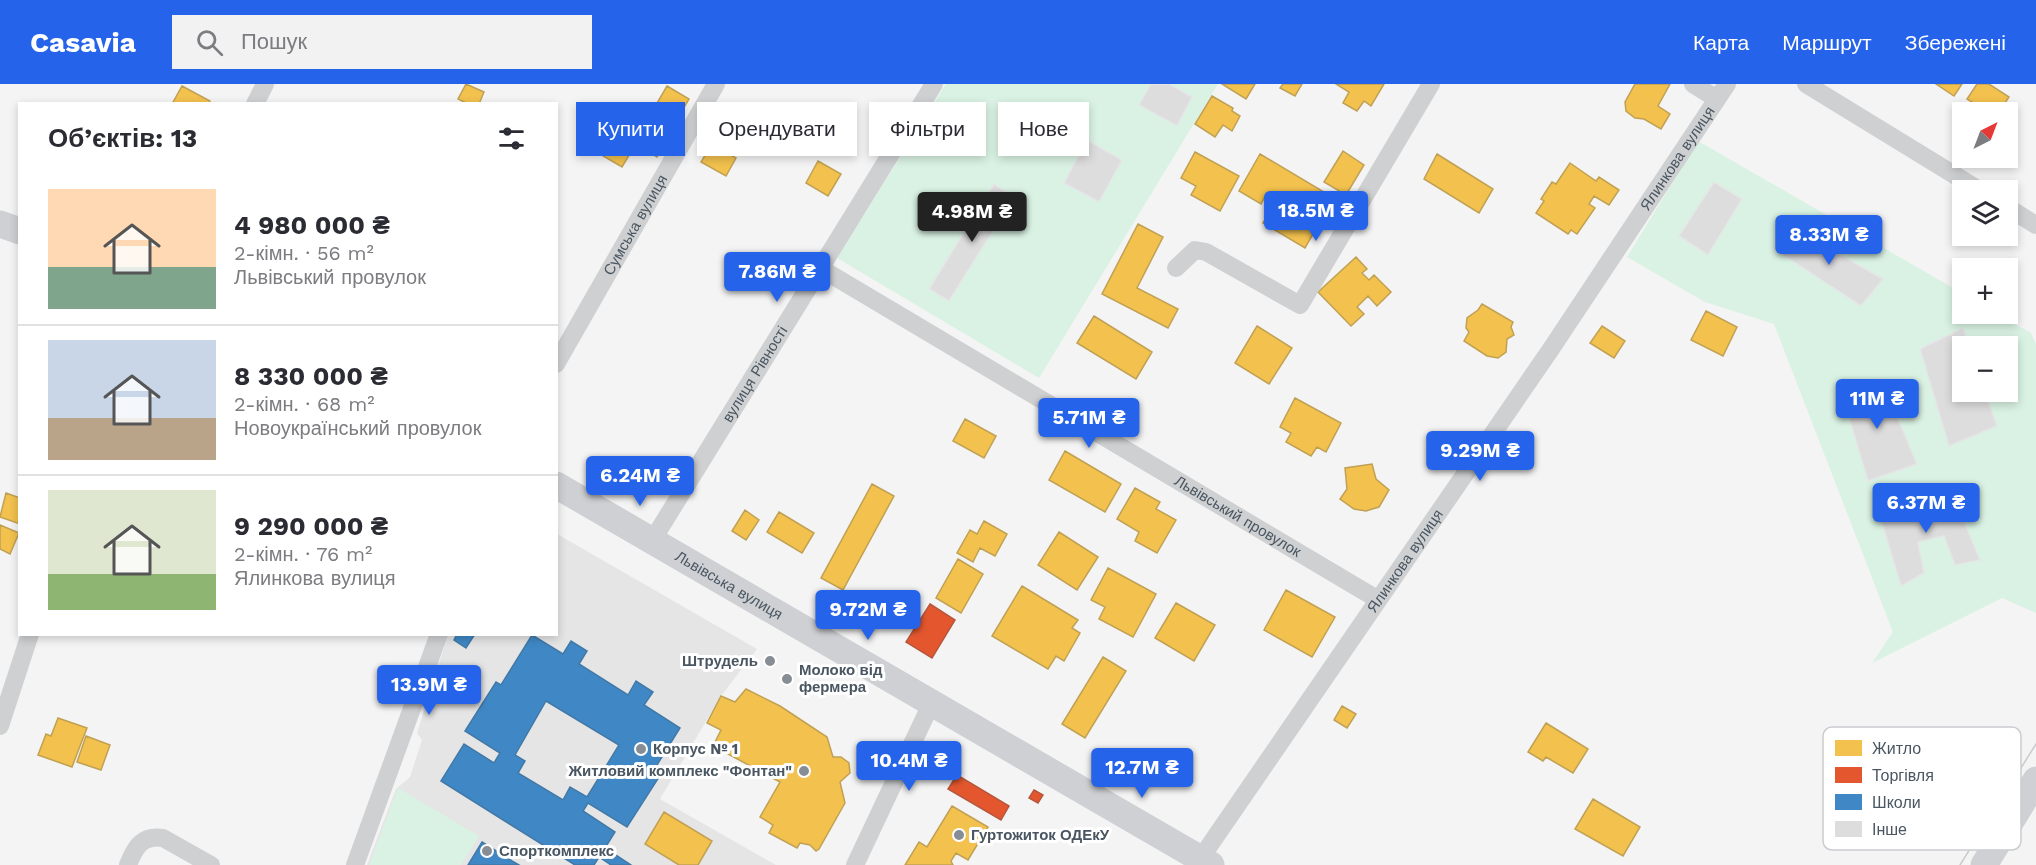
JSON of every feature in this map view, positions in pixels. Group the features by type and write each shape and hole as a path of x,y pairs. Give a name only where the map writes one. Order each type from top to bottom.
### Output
{"main road":[{"path":"0,224 18,230"},
{"name":"Львівська вулиця","path":"558,486 1202,863"},
{"path":"2021,805 2036,780"},
{"path":"1984,865 1993,850"}],"street":[{"path":"256,102 266,84"},
{"name":"Сумська вулиця","path":"558,360 716,84"},
{"name":"вулиця Рівності","path":"652,541 934,84"},
{"path":"1176,268 1195,250 1206,252 1300,305 1431,84"},
{"path":"1692,84 1722,92"},
{"path":"1806,84 1963,180"},
{"name":"Ялинкова вулиця","path":"1202,863 1377,599 1551,349 1722,92"},
{"path":"2018,214 2036,225"},
{"name":"Львівський провулок","path":"820,268 1377,599"},
{"path":"0,726 29,636"},
{"path":"355,865 438,636"},
{"path":"855,865 931,704"},
{"path":"129,865 133,852 142,841 163,838 211,865"}],"shaded area":[{"path":"558,535 757,649 721,696 660,799 776,865 367,865 396,789 410,777 422,740 417,733 448,636 558,636"}],"green space":[{"path":"946,84 1218,84 1039,378 837,258 901,156 986,156 986,102 935,102"},
{"path":"1698,141 1952,287 1952,324 2015,324 2031,333 2036,344 2036,613 2002,598 1872,663 1893,632 1774,324 1705,302 1627,257"},
{"path":"398,788 479,836 461,865 369,865"}],"building: Житло":[{"path":"466,84 484,92 480,102 464,102 458,99"},
{"path":"1222,84 1255,84 1246,99"},
{"path":"1283,84 1302,84 1295,96 1280,88"},
{"path":"1336,84 1384,84 1371,106 1364,101 1357,111 1343,103 1349,92"},
{"path":"1635,84 1670,84 1658,106 1670,114 1661,129 1644,119 1635,118 1626,111 1625,102"},
{"path":"1936,84 1962,84 1954,96"},
{"path":"1977,84 1989,84 2009,97 2006,102 1972,102 1967,99"},
{"path":"182,86 210,101 209,102 173,102"},
{"path":"667,86 689,99 685,106 685,102 658,102"},
{"path":"1212,96 1233,108 1232,111 1240,116 1232,131 1223,125 1215,137 1195,124"},
{"path":"1343,151 1364,165 1346,195 1324,182"},
{"path":"1195,152 1239,176 1220,211 1191,195 1196,186 1181,178"},
{"path":"1260,154 1334,198 1305,248 1263,223 1276,200 1266,195 1261,204 1239,191"},
{"path":"1437,154 1493,189 1479,213 1424,179"},
{"path":"603,156 629,156 622,167"},
{"path":"705,156 736,158 726,176 701,162"},
{"path":"818,161 841,174 828,196 806,183"},
{"path":"1570,163 1596,181 1599,177 1619,190 1609,205 1594,196 1589,204 1595,208 1577,234 1571,230 1568,234 1536,213 1544,201 1541,199 1552,182 1556,184"},
{"path":"1138,224 1163,237 1137,288 1178,309 1168,328 1102,294"},
{"path":"1356,257 1367,269 1362,273 1369,280 1374,275 1391,292 1377,306 1368,296 1357,307 1364,314 1351,326 1318,292"},
{"path":"1482,304 1513,322 1511,327 1514,335 1507,339 1506,352 1498,358 1487,356 1464,341 1469,332 1466,328 1467,318"},
{"path":"1706,311 1737,327 1723,356 1691,340"},
{"path":"1094,316 1152,352 1136,379 1077,343"},
{"path":"1257,326 1292,348 1269,384 1235,363"},
{"path":"1602,326 1625,341 1614,358 1590,343"},
{"path":"1295,398 1341,423 1326,452 1317,447 1311,456 1286,442 1291,433 1280,427"},
{"path":"965,419 996,436 984,458 953,441"},
{"path":"1065,451 1121,484 1105,512 1049,480"},
{"path":"1372,464 1376,479 1389,490 1379,507 1366,511 1354,509 1340,499 1347,489 1345,468"},
{"path":"872,484 894,496 843,590 821,578"},
{"path":"1135,488 1160,502 1156,509 1176,520 1157,553 1135,541 1139,532 1117,519"},
{"path":"6,493 18,497 18,523 0,517"},
{"path":"745,510 759,520 746,540 732,531"},
{"path":"779,512 814,533 802,553 767,532"},
{"path":"984,521 1007,534 995,556 980,548 973,562 957,553 970,530 977,534"},
{"path":"0,525 18,533 10,554 0,549"},
{"path":"1059,532 1098,557 1077,590 1038,565"},
{"path":"958,559 983,574 961,613 936,598"},
{"path":"1108,568 1156,594 1133,637 1099,619 1105,607 1091,600"},
{"path":"1022,586 1078,620 1072,628 1080,633 1064,661 1056,656 1048,669 992,636"},
{"path":"1286,590 1335,617 1312,657 1264,630"},
{"path":"1176,603 1215,625 1194,661 1155,638"},
{"path":"1103,657 1126,671 1085,738 1062,724"},
{"name":"Житловий комплекс \"Фонтан\"","path":"746,689 780,706 827,737 833,757 841,757 849,763 850,773 840,782 845,803 816,851 810,845 800,843 797,848 769,833 773,825 760,817 780,782 715,747 714,744 721,730 707,723 721,696 735,702"},
{"path":"1342,706 1356,714 1347,728 1334,720"},
{"path":"58,718 87,728 72,767 38,755 46,734 51,736"},
{"path":"1546,723 1588,749 1573,773 1546,757 1543,761 1528,752"},
{"path":"86,736 110,745 101,770 77,762"},
{"path":"1593,799 1640,827 1623,856 1575,829"},
{"name":"Гуртожиток ОДЕкУ","path":"952,806 988,827 968,860 956,853 951,861 953,865 905,865 919,842 927,847"},
{"path":"664,812 712,841 698,865 679,865 645,844"}],"building: Торгівля":[{"path":"930,604 955,620 932,658 906,642"},
{"path":"957,775 1009,806 1001,820 948,789"},
{"path":"1034,790 1043,795 1038,803 1029,798"}],"building: Школи":[{"path":"456,636 474,636 466,648 454,640"},
{"name":"Корпус № 1","path":"531,636 563,654 571,641 587,651 579,664 628,695 636,681 653,692 644,705 680,728 652,773 659,777 627,827 588,803 583,811 615,832 605,848 631,865 611,865 599,857 594,865 575,865 441,781 464,744 494,763 500,753 465,731 496,682 501,685","holes":["546,701 619,745 587,797 570,787 563,800 518,773 525,761 515,755"]},
{"name":"Спорткомплекс","path":"482,842 512,861 519,865 468,865"}],"building: Інше":[{"path":"1151,84 1169,84 1192,97 1177,126 1139,105"},
{"path":"1089,141 1122,160 1099,202 1064,183 1078,156 1089,156"},
{"path":"1714,182 1742,199 1708,255 1679,236"},
{"path":"994,184 1014,197 949,301 929,289"},
{"path":"1790,226 1883,279 1861,306 1774,249"},
{"path":"1963,328 1966,336 1952,336 1952,402 1989,402 1997,426 1949,446 1920,349"},
{"path":"1881,378 1917,464 1868,481 1841,391"},
{"path":"1952,492 1980,560 1955,565 1944,536 1918,542 1924,573 1901,586 1879,513"}],"tram line":[{"path":"2021,768 2036,744"},
{"path":"1960,865 1969,850"}],"place":[{"name":"Штрудель","path":"770,661"},
{"name":"Молоко від фермера","path":"787,679"},
{"name":"Корпус № 1","path":"641,749"},
{"name":"Житловий комплекс \"Фонтан\"","path":"804,771"},
{"name":"Гуртожиток ОДЕкУ","path":"959,835"},
{"name":"Спорткомплекс","path":"487,851"}]}
